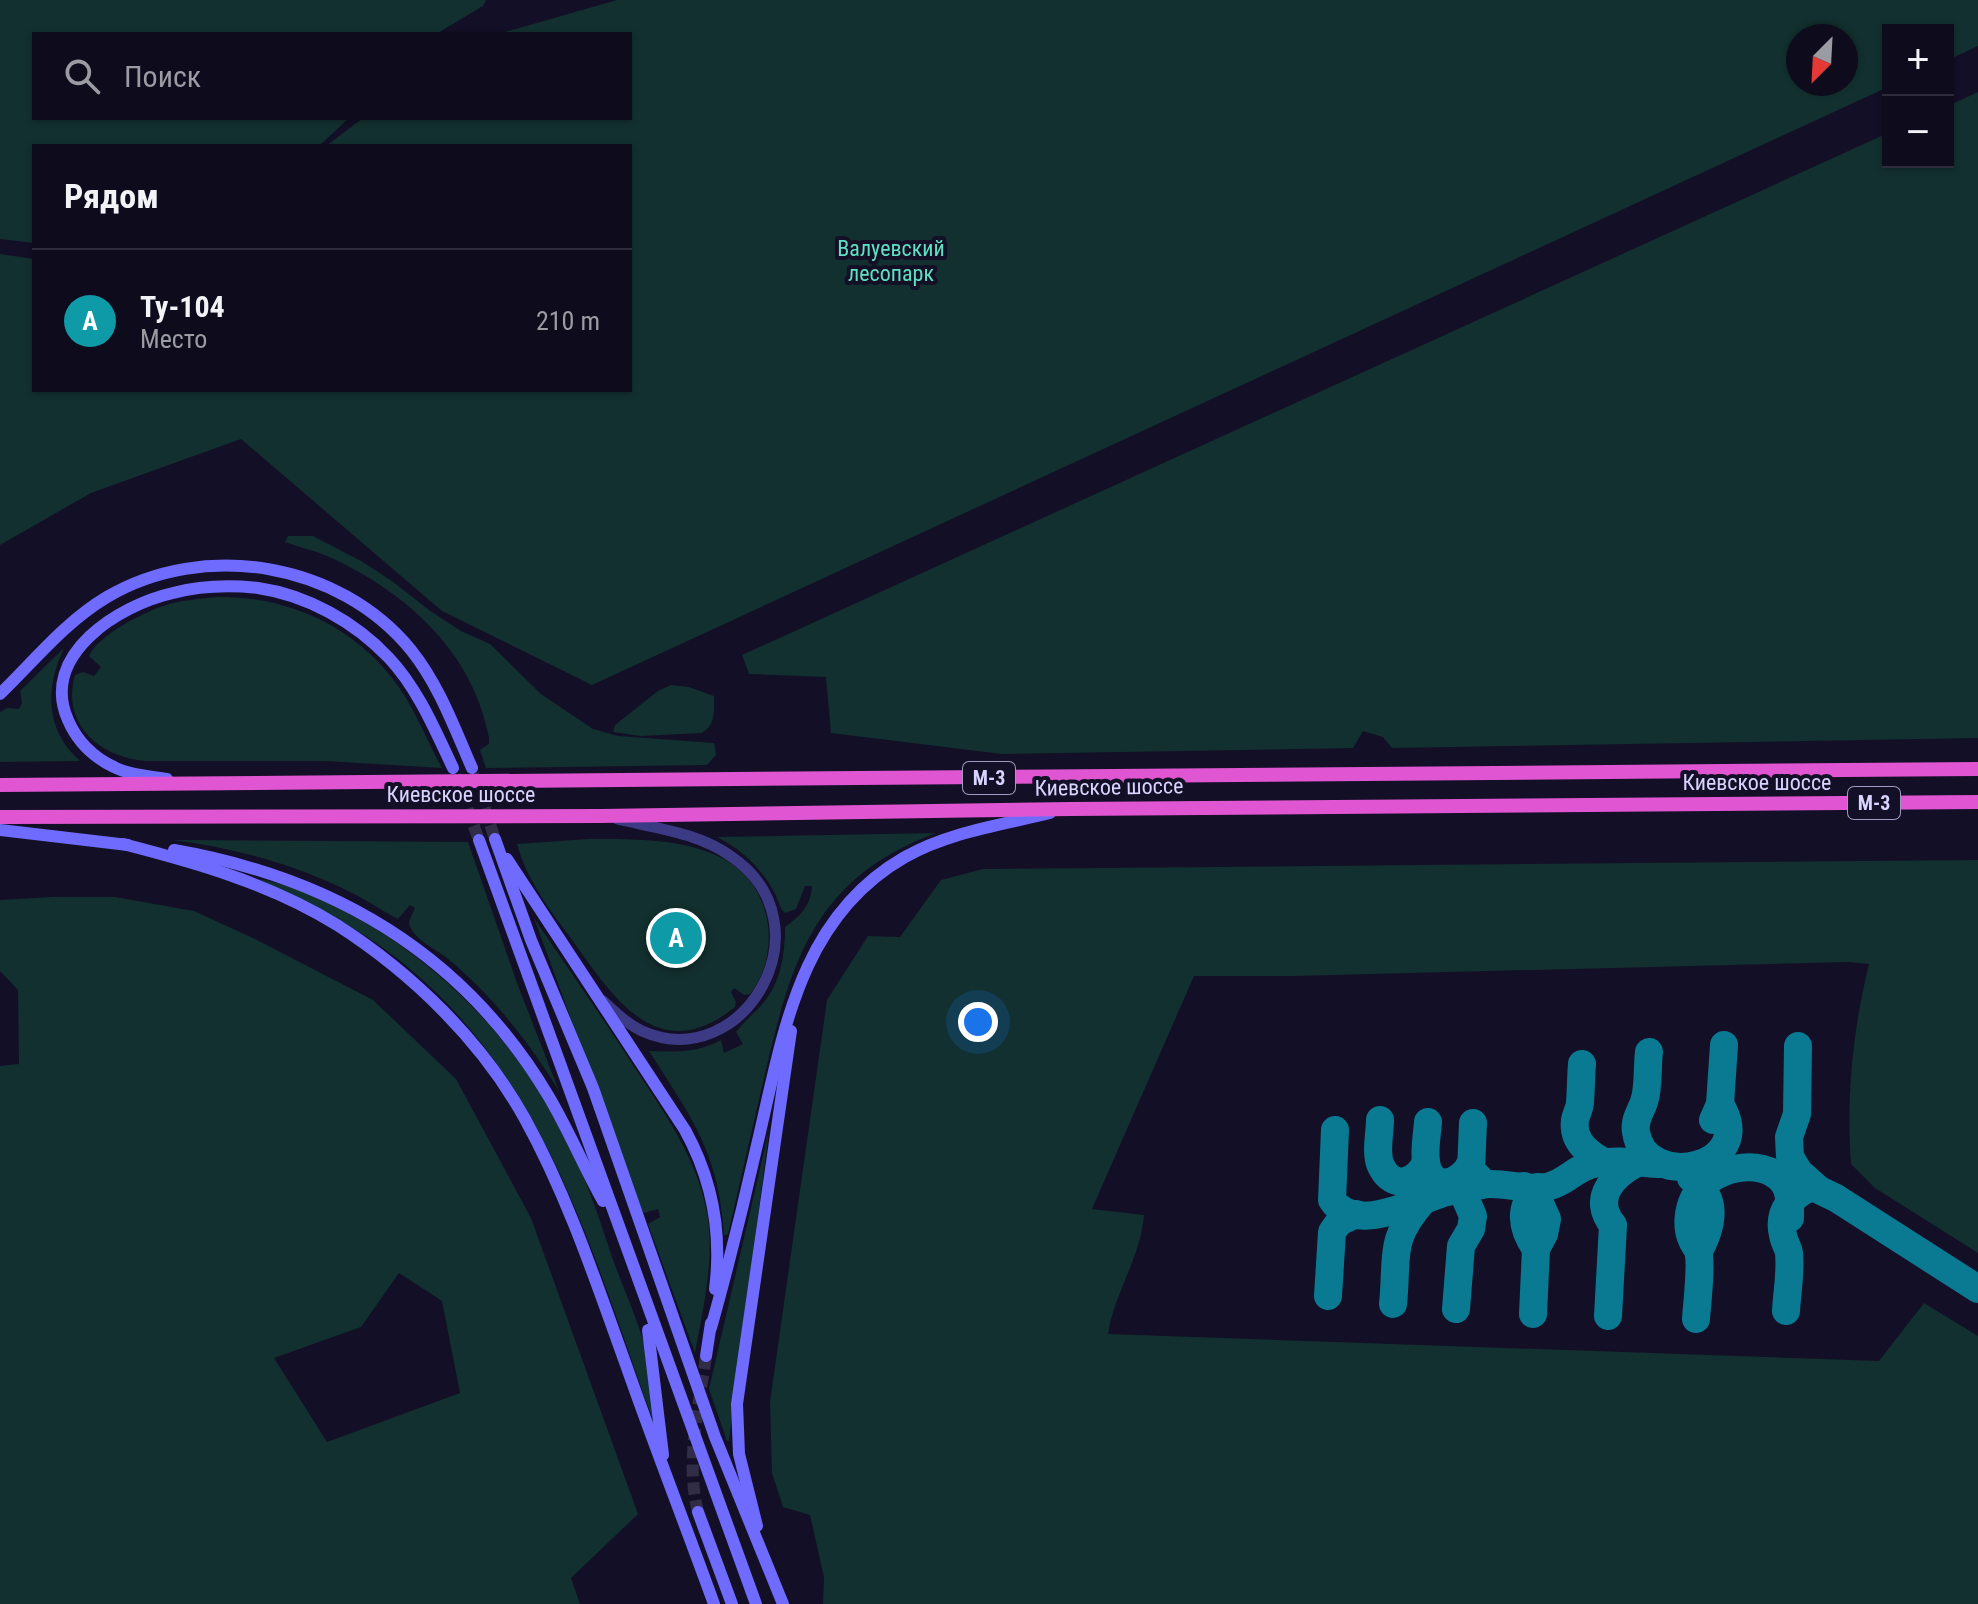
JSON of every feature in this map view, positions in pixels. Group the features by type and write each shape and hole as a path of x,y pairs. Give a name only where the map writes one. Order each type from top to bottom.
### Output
{"highway":[{"name":"Киевское шоссе","path":"0,785 1978,769"},
{"name":"Киевское шоссе","path":"0,817 601,816 1978,802"}],"main road":[{"path":"0,694 64,628 120,589 198,566 256,567 290,573 318,583 375,616 399,638 434,683 472,768"},
{"path":"193,785 120,770 95,755 80,741 69,724 62,692 72,656 104,625 149,600 203,588 243,587 289,595 321,608 365,636 405,678 453,768"},
{"path":"711,1328 732,1254 780,1046 798,988 816,946 834,919 858,892 902,858 941,840 1071,809"},
{"path":"0,830 211,857 279,875 358,910 422,954 481,1008 506,1036 549,1098 620,1231"},
{"path":"706,1356 718,1245 709,1188 700,1158 685,1130 495,839 531,940 593,1088 715,1437 783,1604"},
{"path":"479,840 756,1604"},
{"path":"123,844 222,871 312,911 377,954 427,996 468,1037 525,1119 576,1226 714,1604"},
{"path":"764,1558 740,1461 737,1404 798,988"},
{"path":"642,1296 656,1380 665,1470"},
{"path":"698,1512 732,1604"}],"street":[{"path":"598,997 627,1022 652,1035 676,1038 710,1032 735,1019 755,999 771,968 775,941 772,913 765,893 736,859 695,838 601,816"}],"green space":[{"path":"0,0 486,0 483,6 439,32 32,32 32,120 347,120 321,144 32,144 32,243 0,239"},
{"name":"Валуевский лесопарк","path":"617,0 1978,0 1978,46 1954,57 1954,24 1882,24 1882,90 592,685 442,611 241,439 91,493 0,545 0,254 32,259 32,392 632,392 632,144 329,144 360,120 632,120 632,32 505,32"},
{"path":"1978,92 1978,738 1392,748 1383,737 1363,731 1353,748 1002,754 831,733 826,677 749,674 742,655 1882,136 1882,168 1954,168 1954,103"},
{"path":"288,536 313,536 361,561 461,631 490,644 541,694 593,729 618,736 714,743 716,755 707,765 486,768 480,750 489,744 489,738 481,707 451,651 408,606 383,587 327,556 285,542"},
{"path":"216,597 269,602 294,609 341,631 381,665 398,686 442,768 326,761 145,761 113,753 99,745 79,723 72,693 75,675 83,672 94,676 101,667 89,656 94,648 123,625 157,608"},
{"path":"64,648 51,693 52,708 60,736 80,761 0,762 0,712 7,708 19,709 22,703 20,691"},
{"path":"671,685 689,687 714,696 713,717 707,729 702,733 640,736 613,732 615,725 658,691"},
{"path":"936,833 895,852 862,873 836,899 815,927 786,994 729,1230 724,1235 721,1206 709,1158 690,1116 649,1051 695,1049 721,1040 724,1053 743,1044 736,1032 774,986 783,957 785,927 804,910 812,886 805,886 796,909 785,913 756,866 717,837"},
{"path":"588,839 643,840 698,849 723,859 744,874 759,896 769,934 763,970 750,994 744,995 734,988 731,992 735,1007 708,1024 684,1031 662,1029 623,1005 549,908 527,871 517,844"},
{"path":"173,840 468,842 559,1091 494,1003 464,972 413,932 409,921 415,908 410,905 398,919 350,892 286,865"},
{"path":"1978,860 1978,1253 1875,1188 1851,1164 1849,1114 1852,1063 1869,964 1848,962 1194,976 1092,1209 1144,1215 1138,1245 1108,1334 1879,1361 1924,1303 1978,1336 1978,1604 823,1604 824,1577 810,1515 783,1507 772,1473 770,1402 827,1000 868,936 900,937 941,880 983,869"},
{"path":"258,879 299,890 326,902 395,942 425,964 480,1014 526,1072 547,1103 578,1164 636,1318 650,1365 656,1429 612,1303 563,1180 533,1122 499,1067 458,1015 392,954 336,919"},
{"path":"115,897 194,911 373,1000 456,1079 531,1218 638,1514 571,1578 580,1604 0,1604 0,1066 19,1064 18,990 0,971 0,900","holes":["399,1273 442,1301 460,1393 327,1442 274,1358 361,1327"]},
{"path":"534,918 657,1101 679,1138 697,1178 708,1219 710,1253 695,1353 648,1224 660,1217 658,1209 644,1213 641,1210"},
{"path":"769,1130 729,1441 727,1441 709,1389"}],"taxiway":[{"path":"1713,1120 1720,1104 1724,1045"},
{"path":"1798,1046 1797,1114 1789,1137 1790,1157 1799,1172 1817,1188"},
{"path":"1649,1052 1646,1096 1636,1132 1644,1151 1659,1162 1677,1167 1696,1165 1713,1157 1725,1144 1728,1126 1720,1104"},
{"path":"1582,1064 1576,1135 1588,1151 1606,1163"},
{"path":"1380,1120 1378,1156 1386,1174 1398,1181 1411,1179 1426,1162"},
{"path":"1428,1122 1425,1157 1434,1178 1440,1182 1453,1181 1471,1163"},
{"path":"1473,1123 1471,1170 1479,1178"},
{"path":"1335,1130 1332,1200 1343,1210 1356,1215 1387,1212 1447,1192 1489,1184 1543,1188 1582,1168 1602,1163 1661,1164"},
{"path":"1608,1316 1613,1225 1604,1206 1605,1197 1613,1181 1637,1163"},
{"path":"1696,1319 1699,1257 1690,1235 1688,1219 1694,1198 1701,1188 1723,1173 1749,1167 1762,1169 1774,1174 1786,1186 1790,1218"},
{"path":"1691,1178 1706,1194 1710,1212 1710,1222 1699,1251"},
{"path":"1446,1183 1464,1195 1473,1216 1471,1229 1461,1246 1456,1309"},
{"path":"1524,1186 1539,1201 1547,1219 1536,1249 1533,1314"},
{"path":"1536,1249 1527,1233 1524,1218 1527,1202 1538,1187"},
{"path":"1786,1311 1789,1260 1782,1219 1793,1199 1813,1187 1836,1198 1978,1289"},
{"path":"1393,1304 1399,1239 1422,1202"},
{"path":"1328,1296 1332,1232 1339,1222 1356,1214"}],"tunnel":[{"path":"473,774 495,839"},
{"path":"455,775 479,840"},
{"path":"698,1512 693,1454 706,1356"}],"place":[{"name":"Ту-104","path":"676,938"}]}
